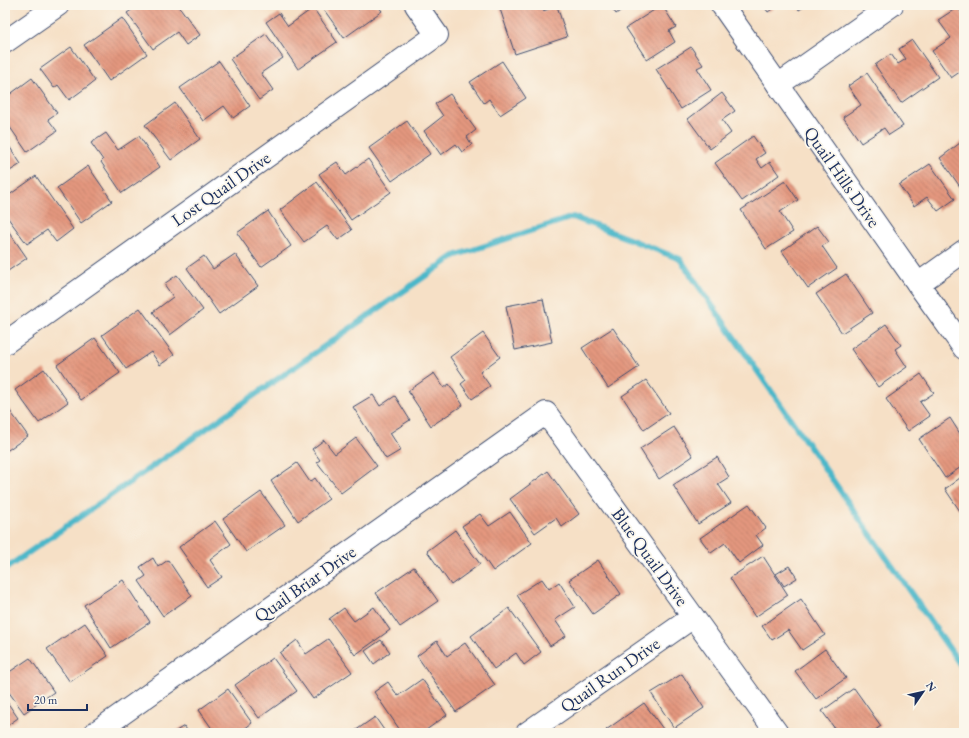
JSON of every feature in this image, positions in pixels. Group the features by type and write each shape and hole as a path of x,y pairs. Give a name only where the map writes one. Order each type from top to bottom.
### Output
{"street":[{"path":"5,42 58,5"},
{"name":"Lost Quail Drive","path":"5,343 437,35 416,5"},
{"name":"Quail Hills Drive","path":"722,5 964,348"},
{"path":"778,85 892,5"},
{"path":"918,284 964,251"},
{"name":"Blue Quail Drive","path":"515,435 546,413 776,733"},
{"name":"Quail Briar Drive","path":"95,733 515,435"},
{"name":"Quail Run Drive","path":"527,733 693,617"}],"building":[{"path":"139,5 178,5 200,35 186,45 177,32 153,49 127,13"},
{"path":"324,5 377,5 382,11 344,38 322,7"},
{"path":"511,5 541,5 543,11 557,6 567,37 515,54 500,9"},
{"path":"610,5 628,5 616,14"},
{"path":"662,5 676,27 669,31 675,42 647,60 626,28"},
{"path":"763,5 778,5 768,12"},
{"path":"796,5 807,5 799,10"},
{"path":"958,7 964,16 964,69 951,78 932,51 951,38 938,20"},
{"path":"313,8 337,42 298,69 266,22 279,13 288,26"},
{"path":"122,18 147,54 109,81 84,45"},
{"path":"266,34 283,58 261,73 273,90 259,100 230,59"},
{"path":"912,40 938,77 901,103 875,65 891,54 898,64 906,59 899,49"},
{"path":"71,47 95,81 69,100 58,85 54,88 40,69"},
{"path":"691,47 703,65 697,68 711,90 681,109 656,69"},
{"path":"219,61 250,106 233,118 224,106 203,121 180,88"},
{"path":"502,61 526,98 500,115 489,99 484,103 470,82"},
{"path":"867,73 903,126 889,135 884,128 861,143 843,117 861,105 848,86"},
{"path":"32,78 57,113 48,119 57,131 27,152 5,120 5,98"},
{"path":"722,93 735,111 722,120 731,133 710,149 688,119"},
{"path":"450,94 476,130 467,137 472,145 462,152 456,144 441,155 424,131 443,116 435,104"},
{"path":"175,103 200,139 171,160 145,125"},
{"path":"407,121 430,154 392,181 369,148"},
{"path":"106,133 118,150 139,136 160,167 122,193 101,162 103,160 91,143"},
{"path":"753,136 765,153 756,159 762,168 770,162 779,175 742,201 715,163"},
{"path":"5,140 21,164 5,174"},
{"path":"964,140 964,190 963,191 940,158"},
{"path":"368,159 391,192 351,220 319,174 337,162 346,175"},
{"path":"930,164 955,199 938,211 927,197 914,206 899,185"},
{"path":"88,166 112,201 81,223 57,188"},
{"path":"36,176 73,229 56,242 47,230 27,244 5,214 5,198"},
{"path":"785,181 798,200 780,212 793,232 766,249 741,210"},
{"path":"317,182 352,230 338,240 327,226 304,242 280,210"},
{"path":"268,211 291,246 261,267 237,233"},
{"path":"5,226 27,258 5,273"},
{"path":"817,226 829,242 822,246 837,268 808,288 782,251"},
{"path":"235,254 258,286 219,314 187,268 204,256 213,269"},
{"path":"846,274 872,313 842,333 816,294"},
{"path":"177,275 203,310 170,335 153,312 173,297 164,284"},
{"path":"543,299 552,342 515,350 506,306"},
{"path":"140,308 174,355 160,365 151,352 126,369 102,335"},
{"path":"886,324 901,345 895,349 907,367 878,387 851,349"},
{"path":"613,328 639,367 608,388 582,348"},
{"path":"483,333 500,357 480,372 490,386 472,399 461,384 466,380 450,357"},
{"path":"95,338 120,373 81,400 57,365"},
{"path":"44,369 68,402 39,423 15,390"},
{"path":"434,373 444,388 449,384 463,405 431,426 408,391"},
{"path":"921,374 934,393 920,402 930,416 908,431 886,399"},
{"path":"646,380 669,413 644,430 622,396"},
{"path":"373,395 380,406 395,396 410,420 390,433 401,450 386,459 353,407"},
{"path":"5,404 28,436 5,452"},
{"path":"950,418 964,440 964,465 945,478 919,439"},
{"path":"674,427 693,456 659,479 640,449"},
{"path":"356,438 377,466 341,493 317,462 320,460 312,449 324,440 335,454"},
{"path":"717,457 729,477 718,484 731,503 698,524 673,485"},
{"path":"297,463 310,482 315,478 329,499 298,521 271,481"},
{"path":"548,471 579,514 562,527 556,518 535,533 510,499"},
{"path":"964,475 964,512 962,514 945,489"},
{"path":"261,492 285,525 246,552 223,519"},
{"path":"749,504 766,528 756,535 763,545 739,563 725,543 711,553 700,538"},
{"path":"510,512 532,543 493,571 462,526 480,514 489,526"},
{"path":"215,521 231,544 210,560 222,577 207,587 179,547"},
{"path":"455,530 480,564 451,585 427,551"},
{"path":"763,556 788,595 755,617 730,578"},
{"path":"153,558 158,567 168,560 192,596 163,616 139,581 146,576 140,567"},
{"path":"598,560 621,594 593,614 569,580"},
{"path":"789,566 797,578 784,586 776,574"},
{"path":"414,567 438,601 400,627 376,593"},
{"path":"542,579 549,589 559,582 575,607 555,620 566,636 550,646 517,595"},
{"path":"123,580 150,622 111,648 84,605"},
{"path":"801,599 825,635 802,650 788,630 772,640 762,626"},
{"path":"374,607 390,630 355,655 329,619 344,608 354,621"},
{"path":"509,608 541,652 524,665 516,653 494,669 471,636"},
{"path":"85,623 108,656 70,682 47,649"},
{"path":"328,639 352,672 313,699 280,653 297,640 306,654"},
{"path":"381,640 390,652 374,664 365,651"},
{"path":"437,641 447,656 465,643 495,685 456,712 417,656"},
{"path":"825,649 846,678 816,699 795,671"},
{"path":"30,658 54,692 24,713 5,687 5,675"},
{"path":"273,658 297,691 259,718 235,685"},
{"path":"682,674 704,708 674,728 651,693"},
{"path":"422,679 447,715 422,733 402,733 374,692 388,682 398,696"},
{"path":"854,688 881,726 871,733 838,733 822,711"},
{"path":"228,689 252,723 239,733 215,733 199,710"},
{"path":"5,699 18,718 5,727"},
{"path":"644,703 666,733 608,733 606,730"},
{"path":"375,717 386,733 352,733"},
{"path":"184,726 189,733 173,733"}],"waterway":[{"path":"5,569 454,256 573,217 680,259 964,670"}]}
